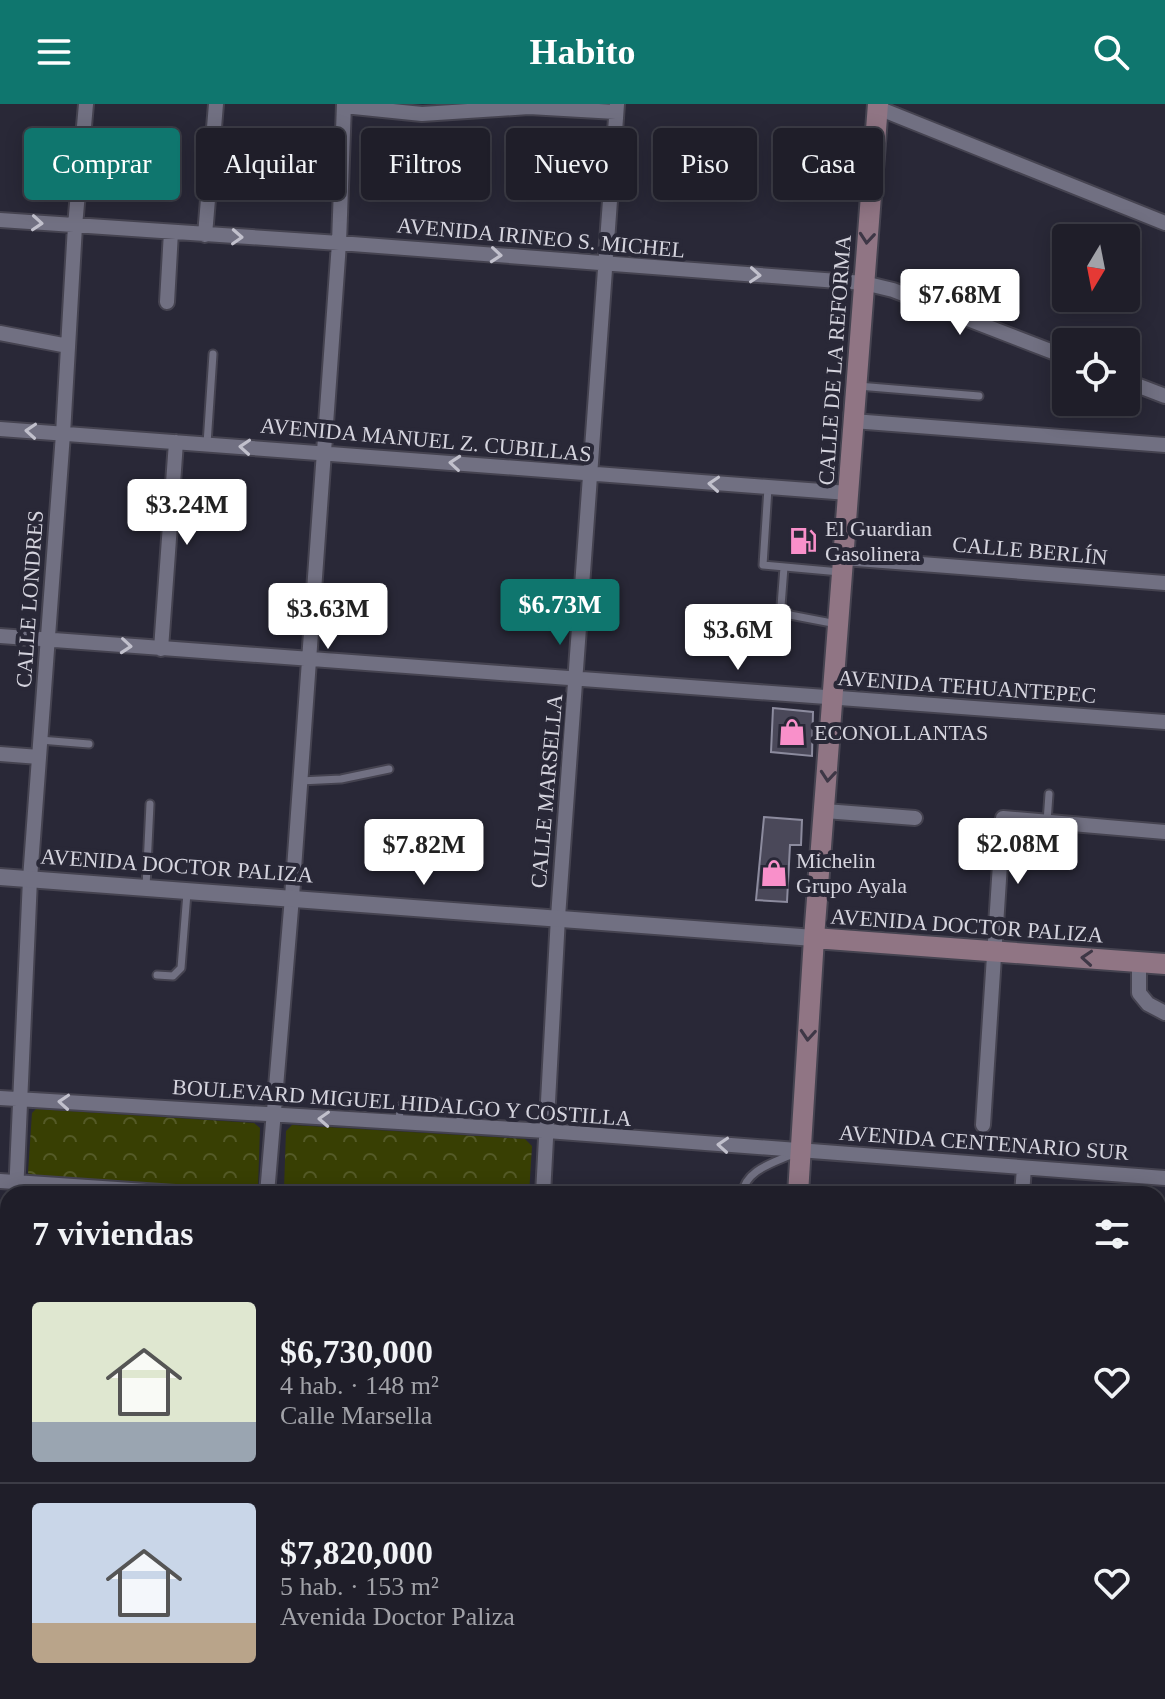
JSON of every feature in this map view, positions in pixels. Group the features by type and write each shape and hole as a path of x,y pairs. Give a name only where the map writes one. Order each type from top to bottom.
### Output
{"main road":[{"name":"CALLE DE LA REFORMA","path":"799,1186 814,938 878,106"},
{"name":"AVENIDA DOCTOR PALIZA","path":"814,938 1165,964"}],"street":[{"name":"CALLE LONDRES","path":"16,1186 30,879 86,104"},
{"path":"205,235 216,104"},
{"path":"268,1186 292,897 339,243 344,105 422,114 529,107 617,108"},
{"path":"878,106 1165,223"},
{"name":"CALLE MARSELLA","path":"544,1186 558,917 617,108"},
{"name":"AVENIDA IRINEO S. MICHEL","path":"0,220 864,283 893,290 1052,352"},
{"path":"167,302 171,232"},
{"path":"0,333 68,346"},
{"path":"1140,386 1165,396"},
{"path":"853,421 1165,445"},
{"name":"AVENIDA MANUEL Z. CUBILLAS","path":"0,429 848,493"},
{"path":"161,649 176,442"},
{"name":"CALLE BERLÍN","path":"843,565 1165,583"},
{"name":"AVENIDA TEHUANTEPEC","path":"0,636 1165,722"},
{"path":"0,754 39,757"},
{"path":"825,811 915,818"},
{"path":"983,1125 1003,818 1165,832"},
{"name":"AVENIDA DOCTOR PALIZA","path":"0,877 814,938"},
{"path":"1139,962 1139,993 1148,1004 1165,1013"},
{"name":"BOULEVARD MIGUEL HIDALGO Y COSTILLA","path":"0,1098 547,1131 801,1151"},
{"name":"AVENIDA CENTENARIO SUR","path":"801,1151 1165,1178"},
{"path":"1023,1186 1024,1168"}],"lane":[{"path":"207,444 213,354"},
{"path":"856,386 979,396"},
{"path":"768,488 763,565 843,565"},
{"path":"784,567 781,606 790,615 839,624"},
{"path":"40,740 89,744"},
{"path":"300,781 341,779 389,769"},
{"path":"1047,822 1049,794"},
{"path":"146,887 150,804"},
{"path":"157,975 173,976 181,968 187,891"},
{"path":"399,1123 400,1108 404,1103 423,1102 456,1107 460,1114 459,1127"},
{"path":"743,1186 750,1174 801,1151"}],"green space":[{"path":"36,1109 254,1123 260,1128 258,1186 174,1186 33,1177 28,1173 32,1113"},
{"path":"292,1125 525,1139 532,1146 530,1186 284,1186 286,1131"}],"building":[{"name":"ECONOLLANTAS","path":"773,708 813,712 812,756 771,752"},
{"name":"Michelin Grupo Ayala","path":"764,817 802,820 801,845 790,845 787,902 756,900"}],"place":[{"name":"El Guardian Gasolinera","path":"803,541"},
{"name":"ECONOLLANTAS","path":"792,732"},
{"name":"Michelin Grupo Ayala","path":"774,873"}]}
